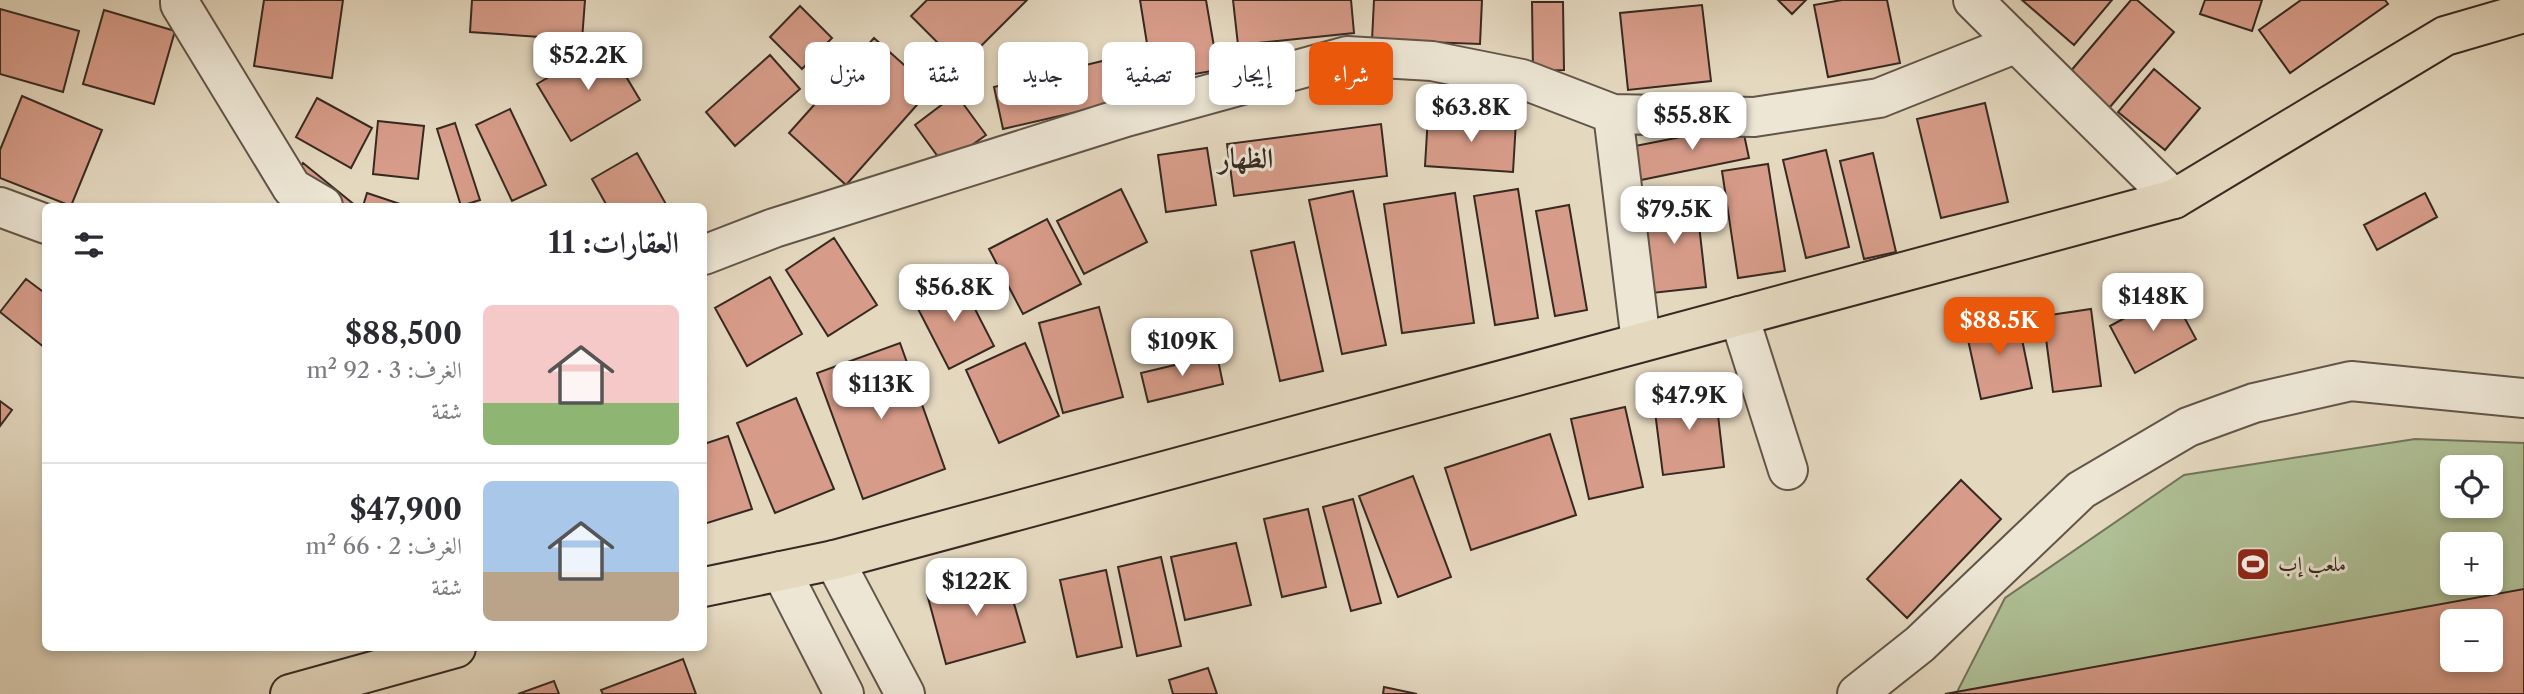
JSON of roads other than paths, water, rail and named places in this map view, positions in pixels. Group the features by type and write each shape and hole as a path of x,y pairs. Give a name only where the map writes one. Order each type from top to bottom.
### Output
{"main road":[{"path":"707,586 834,561 2174,199 2445,36 2501,12"},
{"path":"290,694 445,651"}],"street":[{"path":"180,0 292,188 318,203"},
{"path":"1973,0 2174,199"},
{"path":"707,254 774,228 1113,121 1347,56 1432,61 1522,79 1612,114 1754,117 1879,98 2017,43"},
{"path":"1612,114 1642,342"},
{"path":"0,207 42,223"},
{"path":"1739,316 1788,470"},
{"path":"1857,694 1920,644 2081,490 2188,427 2254,403 2351,381 2524,398"},
{"path":"834,561 905,694"},
{"path":"781,571 844,694"}],"place":[{"name":"ملعب إب","path":"2253,564"}],"district":[{"name":"الظهار","path":"1246,158"}]}
